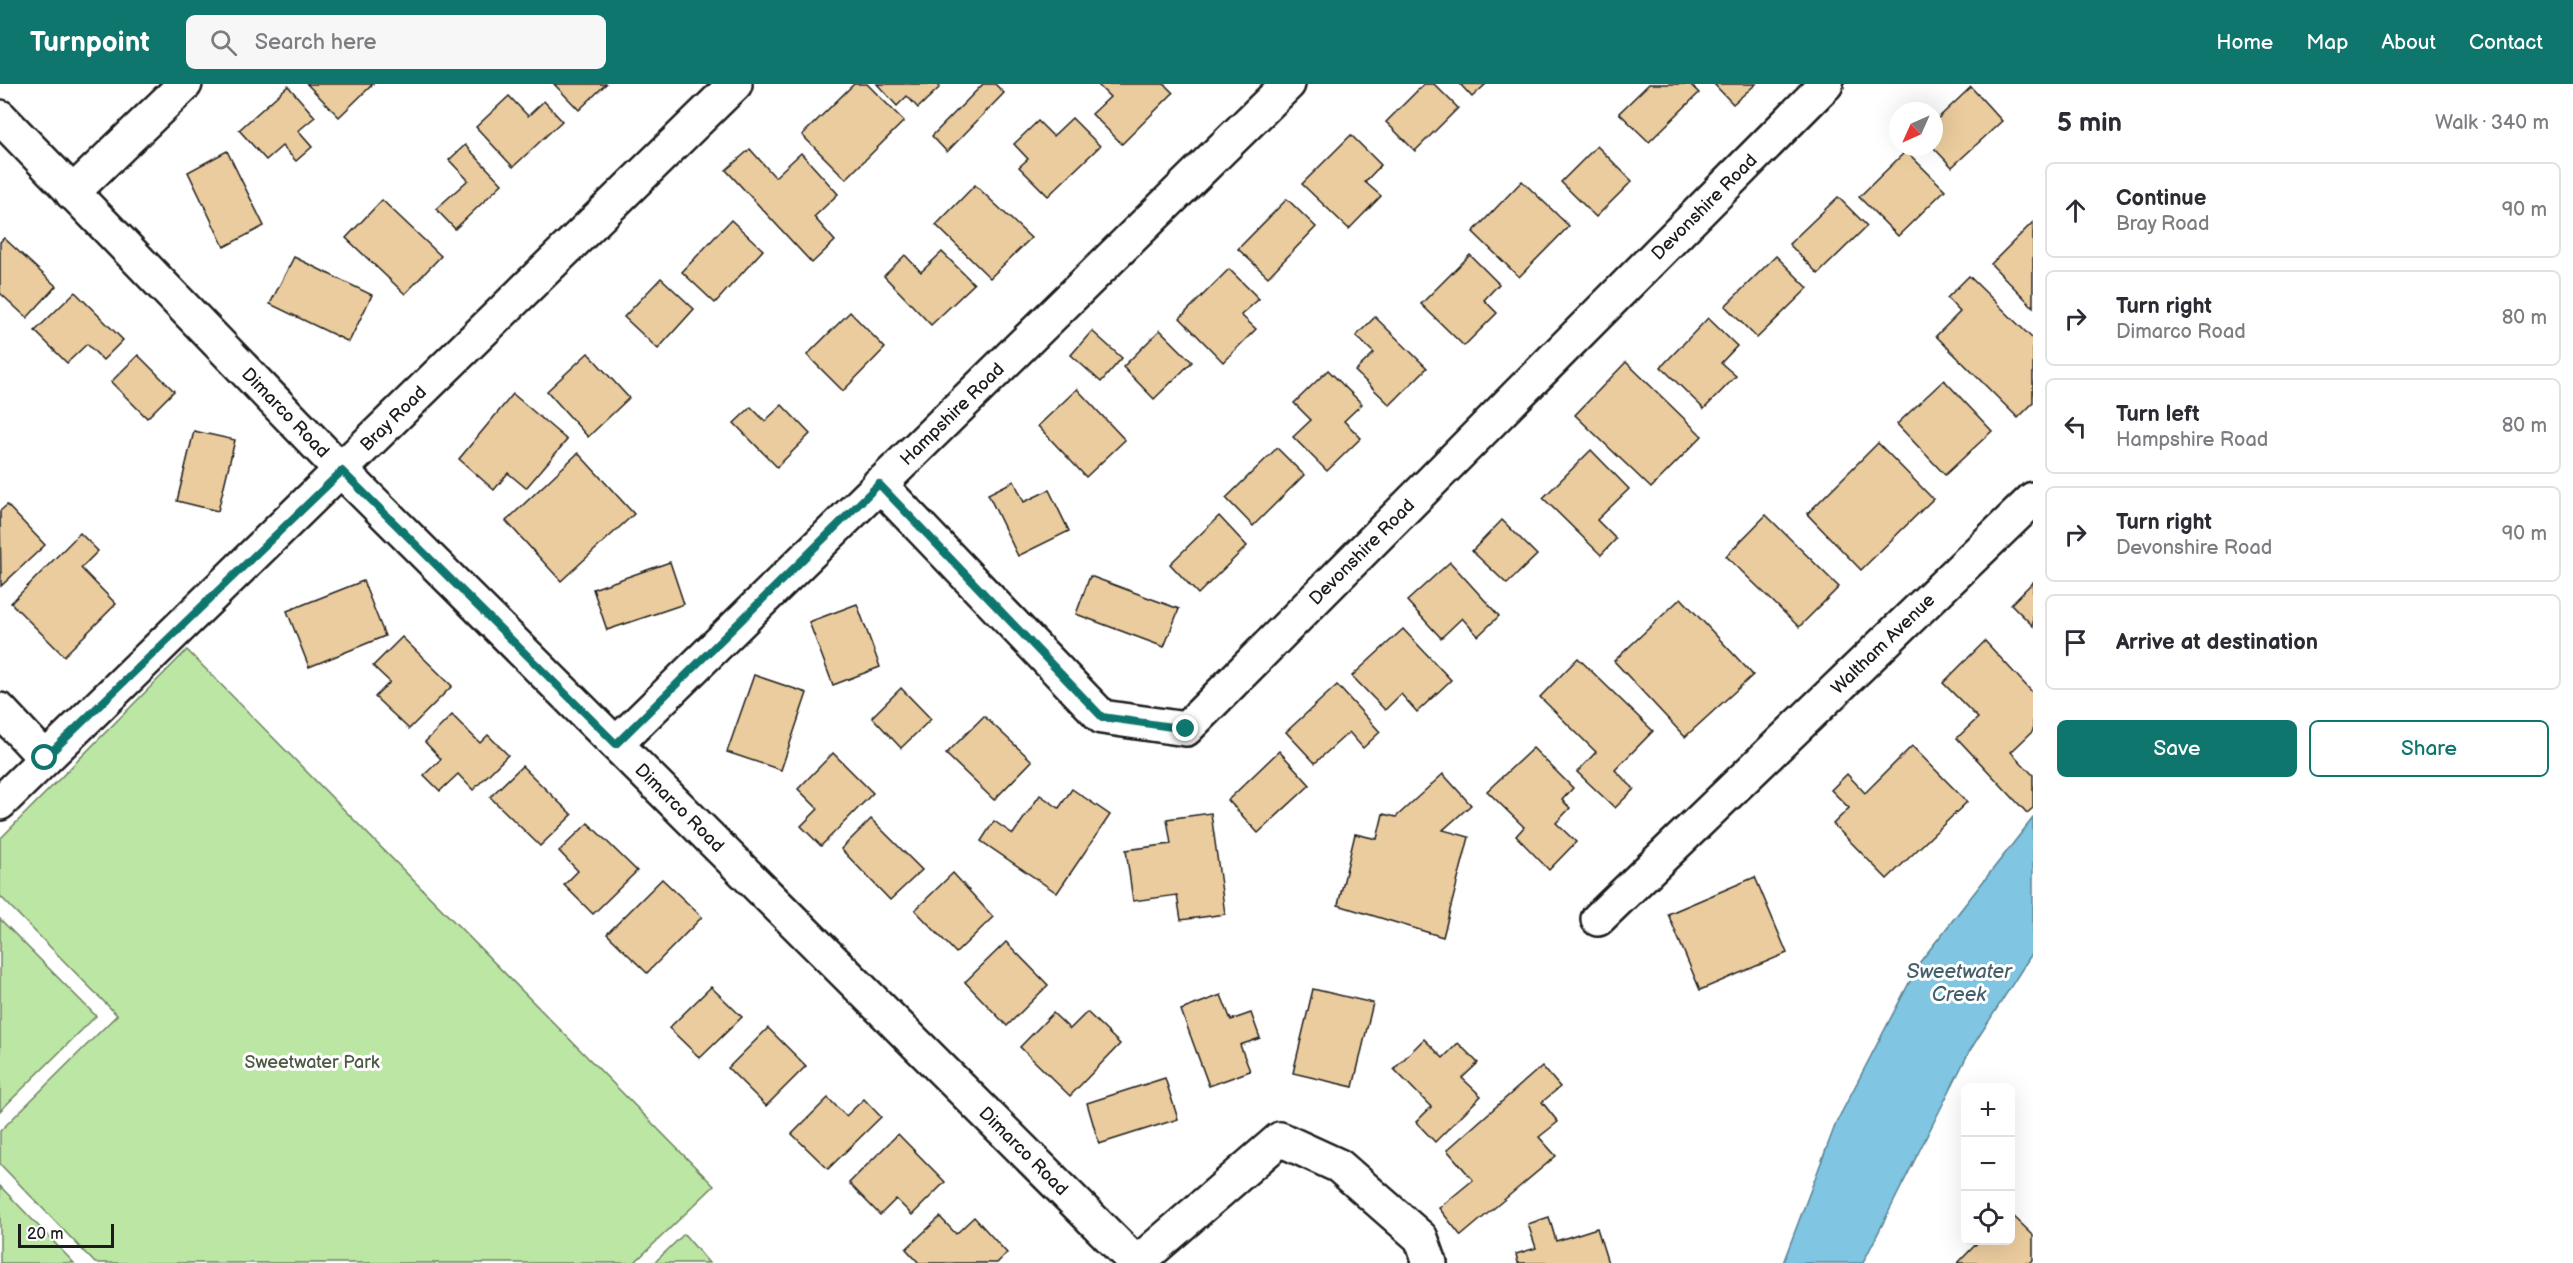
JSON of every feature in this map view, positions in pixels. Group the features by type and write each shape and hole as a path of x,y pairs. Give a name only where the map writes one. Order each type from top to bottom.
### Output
{"street":[{"path":"72,193 185,84"},
{"name":"Bray Road","path":"0,803 342,471 735,84"},
{"name":"Hampshire Road","path":"616,744 1288,84"},
{"name":"Devonshire Road","path":"879,484 1102,717 1186,729 1826,84"},
{"name":"Dimarco Road","path":"0,117 342,471 1136,1262 1280,1139 1339,1166 1421,1238 1430,1263"},
{"name":"Waltham Avenue","path":"1598,919 2033,499"},
{"path":"0,710 45,758"}],"green space":[{"name":"Sweetwater Park","path":"187,650 714,1186 634,1263 95,1263 0,1164 0,1131 117,1015 0,896 0,839"},
{"path":"0,919 96,1016 0,1111"},
{"path":"0,1186 74,1263 0,1263"},
{"path":"684,1234 709,1263 654,1263"}],"water":[{"name":"Sweetwater Creek","path":"2033,818 2033,952 1969,1052 1863,1263 1783,1263 1836,1123 1920,962"}],"building":[{"path":"307,84 373,84 339,117"},
{"path":"554,84 606,84 579,110"},
{"path":"854,84 867,84 904,121 846,179 802,135"},
{"path":"877,84 937,84 940,87 918,108 907,96 897,106"},
{"path":"983,84 995,84 1004,93 947,152 932,136"},
{"path":"1097,84 1164,84 1173,93 1122,144 1092,114 1110,97"},
{"path":"1424,84 1434,84 1458,108 1415,151 1386,122"},
{"path":"1460,84 1486,84 1472,97"},
{"path":"1649,84 1690,84 1699,93 1649,142 1619,113"},
{"path":"1714,84 1756,84 1733,104"},
{"path":"288,86 315,117 298,131 312,147 296,161 282,146 266,160 239,130"},
{"path":"1971,87 2002,121 1952,167 1942,156 1943,113"},
{"path":"509,96 528,116 544,101 562,121 513,167 476,127"},
{"path":"1072,118 1100,146 1048,196 1019,167 1028,159 1014,144 1038,121 1053,136"},
{"path":"1351,135 1381,165 1365,182 1381,196 1349,229 1302,184"},
{"path":"465,145 502,184 455,229 436,209 468,180 449,160"},
{"path":"1597,146 1632,181 1596,217 1561,182"},
{"path":"750,149 775,177 801,153 838,194 814,217 835,241 812,263 726,170"},
{"path":"227,151 264,226 224,247 188,172"},
{"path":"1901,156 1911,156 1945,190 1898,236 1859,197"},
{"path":"1522,181 1569,226 1519,277 1473,232"},
{"path":"975,185 1031,238 990,278 936,225"},
{"path":"1838,197 1867,226 1818,274 1789,244"},
{"path":"1287,199 1316,227 1268,277 1238,249"},
{"path":"382,200 441,256 405,294 346,238"},
{"path":"731,220 763,250 715,303 682,272"},
{"path":"2033,222 2033,307 1991,264"},
{"path":"4,238 56,286 27,318 0,293 0,242"},
{"path":"942,252 974,284 931,325 884,276 905,255 921,272"},
{"path":"1470,255 1499,284 1484,300 1497,313 1464,346 1421,304"},
{"path":"1776,256 1808,288 1757,338 1725,306"},
{"path":"294,257 372,295 349,342 270,304"},
{"path":"1229,269 1259,299 1241,315 1256,329 1223,362 1180,318"},
{"path":"1969,276 2033,339 2033,403 2018,418 1936,336 1960,312 1947,298"},
{"path":"661,278 694,309 658,349 624,317"},
{"path":"75,292 123,340 103,360 87,344 67,363 35,331"},
{"path":"850,312 885,348 843,391 807,355"},
{"path":"1375,317 1427,368 1390,405 1355,371 1374,353 1356,336"},
{"path":"1708,318 1737,346 1721,363 1736,376 1704,409 1661,367"},
{"path":"1160,330 1192,362 1154,399 1123,367"},
{"path":"1092,331 1122,358 1101,382 1071,355"},
{"path":"588,353 629,398 588,437 547,391"},
{"path":"138,355 174,391 147,418 111,382"},
{"path":"1626,362 1702,436 1651,488 1575,415"},
{"path":"1328,370 1362,404 1344,421 1361,438 1327,471 1293,437 1311,420 1294,403"},
{"path":"1944,380 1992,431 1945,475 1897,424"},
{"path":"1077,389 1125,440 1086,477 1038,426"},
{"path":"513,394 567,440 526,488 508,473 494,490 459,459"},
{"path":"782,405 810,434 777,467 734,423 751,407 765,421"},
{"path":"194,431 235,440 218,511 177,501"},
{"path":"1878,443 1933,499 1861,570 1807,514"},
{"path":"1277,448 1304,475 1253,526 1226,498"},
{"path":"1591,450 1629,489 1597,520 1616,539 1601,555 1543,498"},
{"path":"578,453 634,514 561,581 506,521"},
{"path":"1014,481 1024,502 1049,490 1069,531 1018,556 988,494"},
{"path":"7,505 45,545 1,586 0,511"},
{"path":"1766,515 1839,587 1799,627 1726,556"},
{"path":"1219,516 1247,546 1198,594 1170,564"},
{"path":"1502,520 1537,555 1507,584 1472,551"},
{"path":"80,533 98,551 81,568 116,604 64,656 11,603"},
{"path":"670,562 684,604 607,630 593,589"},
{"path":"1450,562 1499,616 1478,636 1462,618 1441,638 1407,601"},
{"path":"1090,576 1179,609 1164,647 1076,614"},
{"path":"363,581 385,636 309,667 287,611"},
{"path":"2033,582 2033,626 2011,604"},
{"path":"1681,598 1753,675 1685,737 1614,661"},
{"path":"857,604 880,667 833,685 809,622"},
{"path":"1403,629 1451,680 1417,712 1401,694 1385,710 1352,676"},
{"path":"402,637 452,686 409,729 375,697 390,682 373,666"},
{"path":"1985,641 2033,693 2033,731 2011,752 2033,775 2033,808 2027,813 1957,738 1978,718 1943,683"},
{"path":"1578,658 1653,731 1615,770 1634,789 1615,808 1577,772 1596,752 1540,697"},
{"path":"754,675 807,693 781,770 727,752"},
{"path":"1337,685 1380,732 1363,748 1349,732 1315,763 1286,732"},
{"path":"901,688 931,719 901,748 872,717"},
{"path":"452,715 480,743 488,735 508,755 473,790 458,774 440,791 424,775 441,759 425,742"},
{"path":"984,716 1032,761 994,800 946,754"},
{"path":"1912,746 1967,802 1887,879 1833,824 1849,808 1831,790 1847,774 1865,793"},
{"path":"1533,748 1573,788 1562,800 1570,808 1556,823 1576,842 1549,870 1516,836 1524,827 1487,791"},
{"path":"1279,751 1310,785 1258,833 1228,800"},
{"path":"833,753 873,793 821,846 801,826 818,809 798,789"},
{"path":"522,766 572,815 540,846 490,797"},
{"path":"1443,774 1471,805 1443,830 1469,837 1443,937 1338,905 1355,834 1377,839 1383,814 1396,817"},
{"path":"1072,789 1110,815 1057,893 981,841 994,821 1013,834 1040,795 1059,808"},
{"path":"1211,813 1225,914 1181,920 1177,895 1133,901 1126,850 1171,844 1167,819"},
{"path":"871,819 922,870 890,900 841,849"},
{"path":"588,823 637,871 593,914 564,885 578,871 559,851"},
{"path":"953,873 993,917 956,953 915,910"},
{"path":"1755,877 1787,953 1700,990 1668,914"},
{"path":"662,879 702,917 647,973 607,934"},
{"path":"1006,942 1048,985 1007,1026 965,982"},
{"path":"711,987 742,1017 700,1058 669,1028"},
{"path":"1313,989 1373,1003 1353,1087 1293,1073"},
{"path":"1221,995 1231,1020 1251,1013 1260,1038 1240,1045 1250,1071 1209,1086 1181,1010"},
{"path":"1087,1012 1120,1044 1070,1096 1020,1047 1053,1013 1070,1029"},
{"path":"768,1028 806,1066 766,1106 728,1068"},
{"path":"1424,1039 1443,1058 1458,1043 1478,1063 1462,1078 1481,1096 1435,1142 1416,1122 1431,1107 1394,1069"},
{"path":"1542,1066 1560,1087 1542,1102 1558,1122 1539,1137 1556,1156 1461,1236 1439,1208 1473,1180 1447,1150"},
{"path":"1165,1078 1178,1119 1099,1144 1087,1103"},
{"path":"828,1098 846,1116 864,1099 881,1117 828,1169 792,1134"},
{"path":"898,1134 945,1182 912,1215 896,1199 880,1215 849,1183"},
{"path":"940,1217 956,1234 974,1217 1007,1253 997,1263 919,1263 906,1249"},
{"path":"1549,1217 1556,1241 1597,1228 1608,1263 1518,1263 1516,1254 1536,1248 1528,1224"},
{"path":"2015,1218 2033,1235 2033,1260 2030,1263 1958,1263 1975,1245 2015,1245"}],"route":[{"path":"45,758 342,471 616,744 879,484 1102,717 1186,729"}]}
